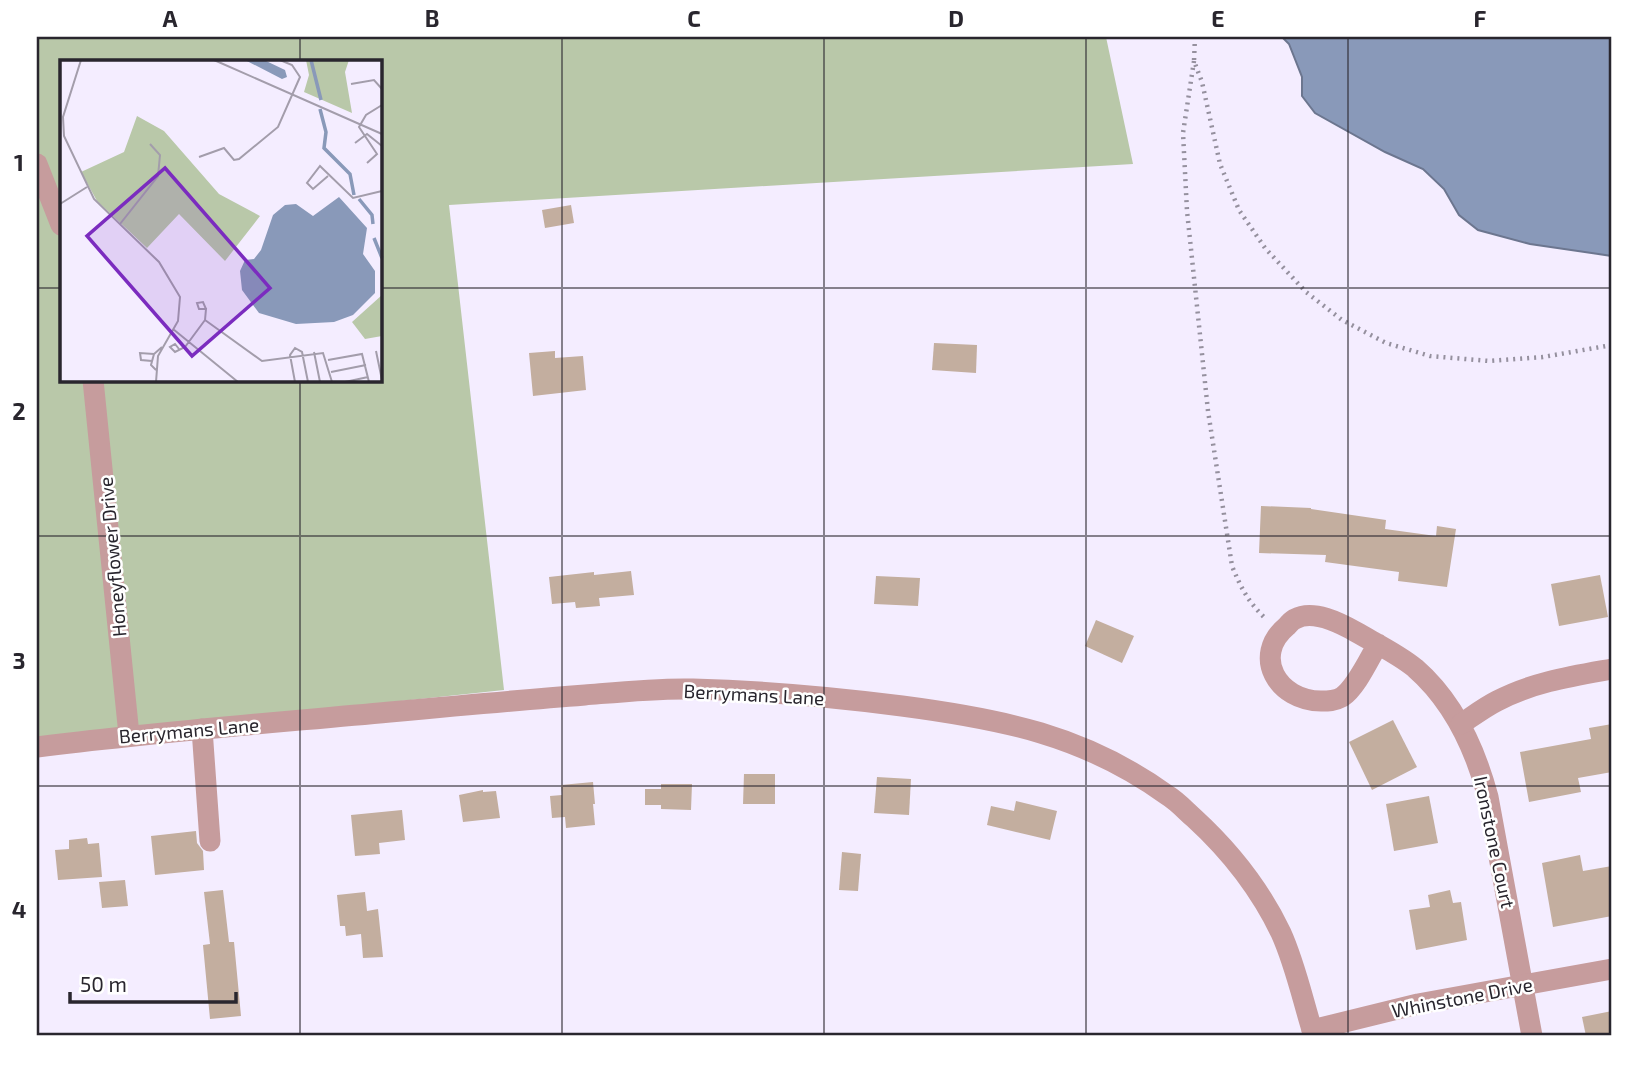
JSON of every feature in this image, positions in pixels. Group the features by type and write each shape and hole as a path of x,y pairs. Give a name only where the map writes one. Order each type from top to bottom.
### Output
{"street":[{"path":"37,164 60,222"},
{"name":"Honeyflower Drive","path":"93,382 129,735"},
{"name":"Ironstone Court","path":"1280,632 1297,618 1318,616 1342,624 1414,667 1438,691 1461,724 1479,766 1488,797 1532,1036"},
{"path":"1280,632 1270,649 1272,670 1283,687 1298,697 1314,701 1330,701 1342,696 1352,686 1378,644"},
{"path":"1461,724 1497,701 1530,687 1612,669"},
{"name":"Berrymans Lane","path":"37,747 129,735 539,698 691,689 870,702 1023,727 1067,741 1113,761 1170,797 1218,840 1241,868 1281,934 1300,984 1313,1033"},
{"path":"202,729 210,841"},
{"name":"Whinstone Drive","path":"1313,1033 1418,1004 1612,969"}],"path":[{"path":"1195,37 1183,133 1187,211 1212,437 1232,566 1241,589 1253,607 1280,632"},
{"path":"1194,61 1202,82 1220,164 1239,210 1265,248 1306,292 1342,320 1387,343 1430,356 1489,360 1543,357 1612,345"}],"green space":[{"path":"37,37 1106,37 1133,164 449,205 504,690 37,740"}],"water":[{"path":"1282,37 1612,37 1612,256 1530,244 1478,230 1459,215 1444,189 1423,169 1385,152 1315,113 1302,96 1302,77 1289,44"}],"building":[{"path":"571,205 574,223 545,228 542,210"},
{"path":"934,343 977,345 976,373 932,370"},
{"path":"555,351 555,358 583,356 586,390 533,396 529,353"},
{"path":"1261,506 1311,508 1386,520 1385,529 1436,536 1437,526 1456,529 1447,587 1398,581 1399,572 1325,562 1326,555 1259,553"},
{"path":"631,571 634,595 599,598 600,606 576,608 575,602 552,604 549,577"},
{"path":"1600,575 1608,617 1559,626 1551,584"},
{"path":"876,576 920,578 918,606 874,604"},
{"path":"1096,620 1134,636 1122,663 1085,646"},
{"path":"1393,720 1417,767 1372,790 1349,742"},
{"path":"1612,724 1612,772 1578,778 1581,792 1529,802 1520,752 1591,739 1589,728"},
{"path":"744,774 775,774 775,804 743,804"},
{"path":"877,777 911,779 909,815 874,813"},
{"path":"593,782 595,825 566,828 565,817 552,818 550,796 562,795 561,785"},
{"path":"661,784 692,784 691,810 661,809 661,805 645,805 645,789 661,789"},
{"path":"483,790 496,791 500,818 463,822 459,795"},
{"path":"1429,796 1438,843 1394,851 1386,804"},
{"path":"1016,801 1057,811 1050,840 987,825 991,806 1014,811"},
{"path":"402,810 405,840 379,843 380,854 355,856 351,815"},
{"path":"196,831 197,843 203,851 204,870 155,875 151,836"},
{"path":"87,838 88,844 99,843 102,877 58,880 55,850 69,849 69,840"},
{"path":"842,852 861,854 858,891 839,890"},
{"path":"1580,855 1583,871 1612,866 1612,916 1553,927 1542,863"},
{"path":"125,880 128,906 102,908 99,882"},
{"path":"223,890 229,942 234,942 241,1016 210,1019 203,945 210,944 204,892"},
{"path":"1450,890 1453,903 1461,902 1467,940 1416,950 1409,910 1430,907 1428,895"},
{"path":"365,892 367,911 378,909 383,957 363,958 361,934 346,936 345,926 340,926 337,895"},
{"path":"1612,1011 1612,1036 1586,1036 1582,1017"}]}
